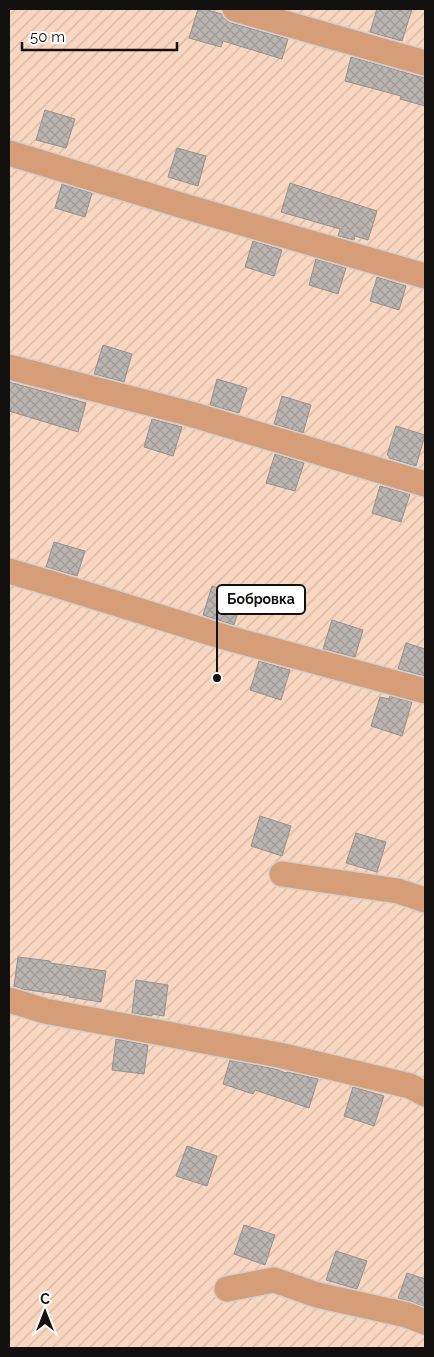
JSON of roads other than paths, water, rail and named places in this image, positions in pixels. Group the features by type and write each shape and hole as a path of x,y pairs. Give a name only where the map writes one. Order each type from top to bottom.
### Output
{"street":[{"path":"235,9 425,64"},
{"path":"9,153 425,276"},
{"path":"9,367 187,413 425,484"},
{"path":"9,571 70,588 224,637 425,691"},
{"path":"282,874 398,891 425,900"},
{"path":"9,1000 44,1011 279,1055 410,1086 425,1094"},
{"path":"227,1290 274,1280 317,1295 407,1315 425,1322"}],"place":[{"name":"Бобровка","path":"217,678"}]}
